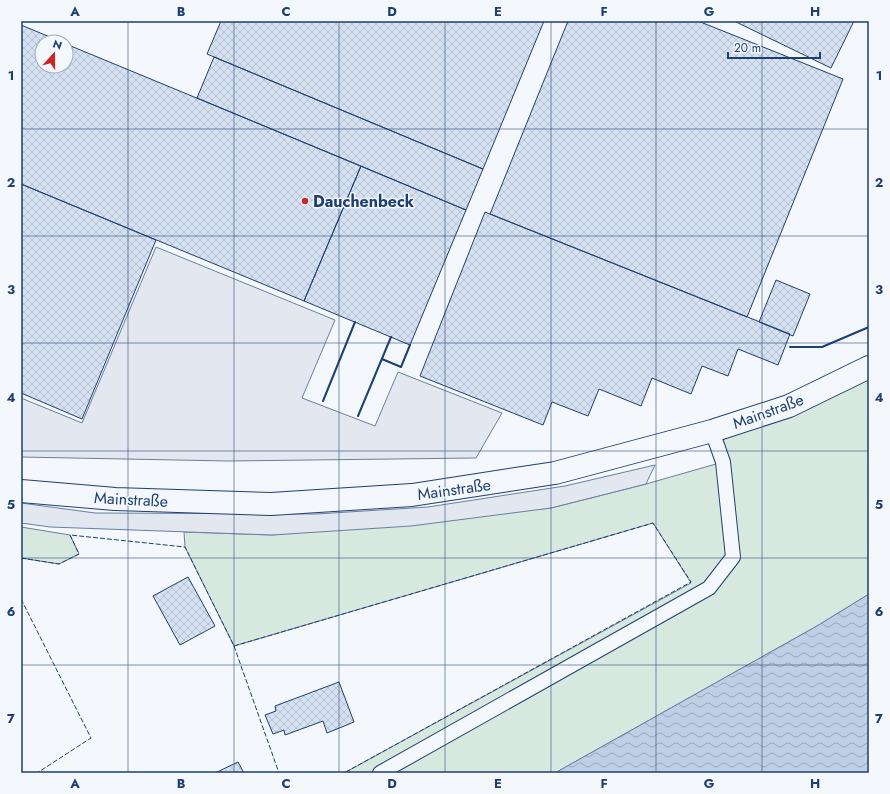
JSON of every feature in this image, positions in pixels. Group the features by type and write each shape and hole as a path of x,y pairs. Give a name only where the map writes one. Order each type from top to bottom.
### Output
{"main road":[{"name":"Mainstraße","path":"21,491 115,499 270,504 412,495 555,473 712,431 789,406 869,367"}],"lane":[{"path":"380,773 709,588 733,556 723,462 712,431"}],"shaded area":[{"path":"156,247 335,320 302,398 375,426 398,372 502,413 476,458 228,461 21,457 21,398 82,423"},
{"path":"869,367 869,594 817,626 555,773 344,773 691,583 653,523 234,646 185,547 184,532 272,535 551,508 646,484 723,462 712,431"},
{"path":"655,465 646,484 551,508 411,526 272,535 50,527 21,523 21,503 95,513 316,514 428,507 565,486"},
{"path":"21,527 70,535 79,554 59,564 21,558"}],"water":[{"path":"869,594 869,773 555,773 817,626"}],"building":[{"path":"221,21 544,21 483,169 207,54"},
{"path":"568,21 698,21 843,79 747,317 490,214"},
{"path":"734,21 854,21 831,68"},
{"path":"21,25 43,34 34,34 34,74 74,74 74,47 361,166 304,301 21,184"},
{"path":"214,57 483,169 466,210 197,98"},
{"path":"361,166 466,210 410,345 304,301"},
{"path":"21,184 156,240 82,419 21,393"},
{"path":"485,212 790,334 778,365 738,349 728,376 702,366 691,394 652,378 641,406 599,389 588,416 552,402 543,425 420,376"},
{"path":"776,280 810,294 793,336 759,322"},
{"path":"188,577 215,626 180,645 153,596"},
{"path":"339,682 354,722 327,733 323,721 285,735 284,730 273,734 265,715 276,711 275,706"},
{"path":"238,762 244,773 215,773"}],"fence":[{"path":"234,646 653,523 691,582 344,773"},
{"path":"21,558 59,564 79,554 70,535 185,547 234,646 279,773"},
{"path":"21,599 91,738 37,773"}],"wall":[{"path":"323,401 355,322"},
{"path":"790,347 822,347 869,327"},
{"path":"358,416 391,337"},
{"path":"382,359 401,367 410,345"}],"place":[{"name":"Dauchenbeck","path":"305,201"}]}
